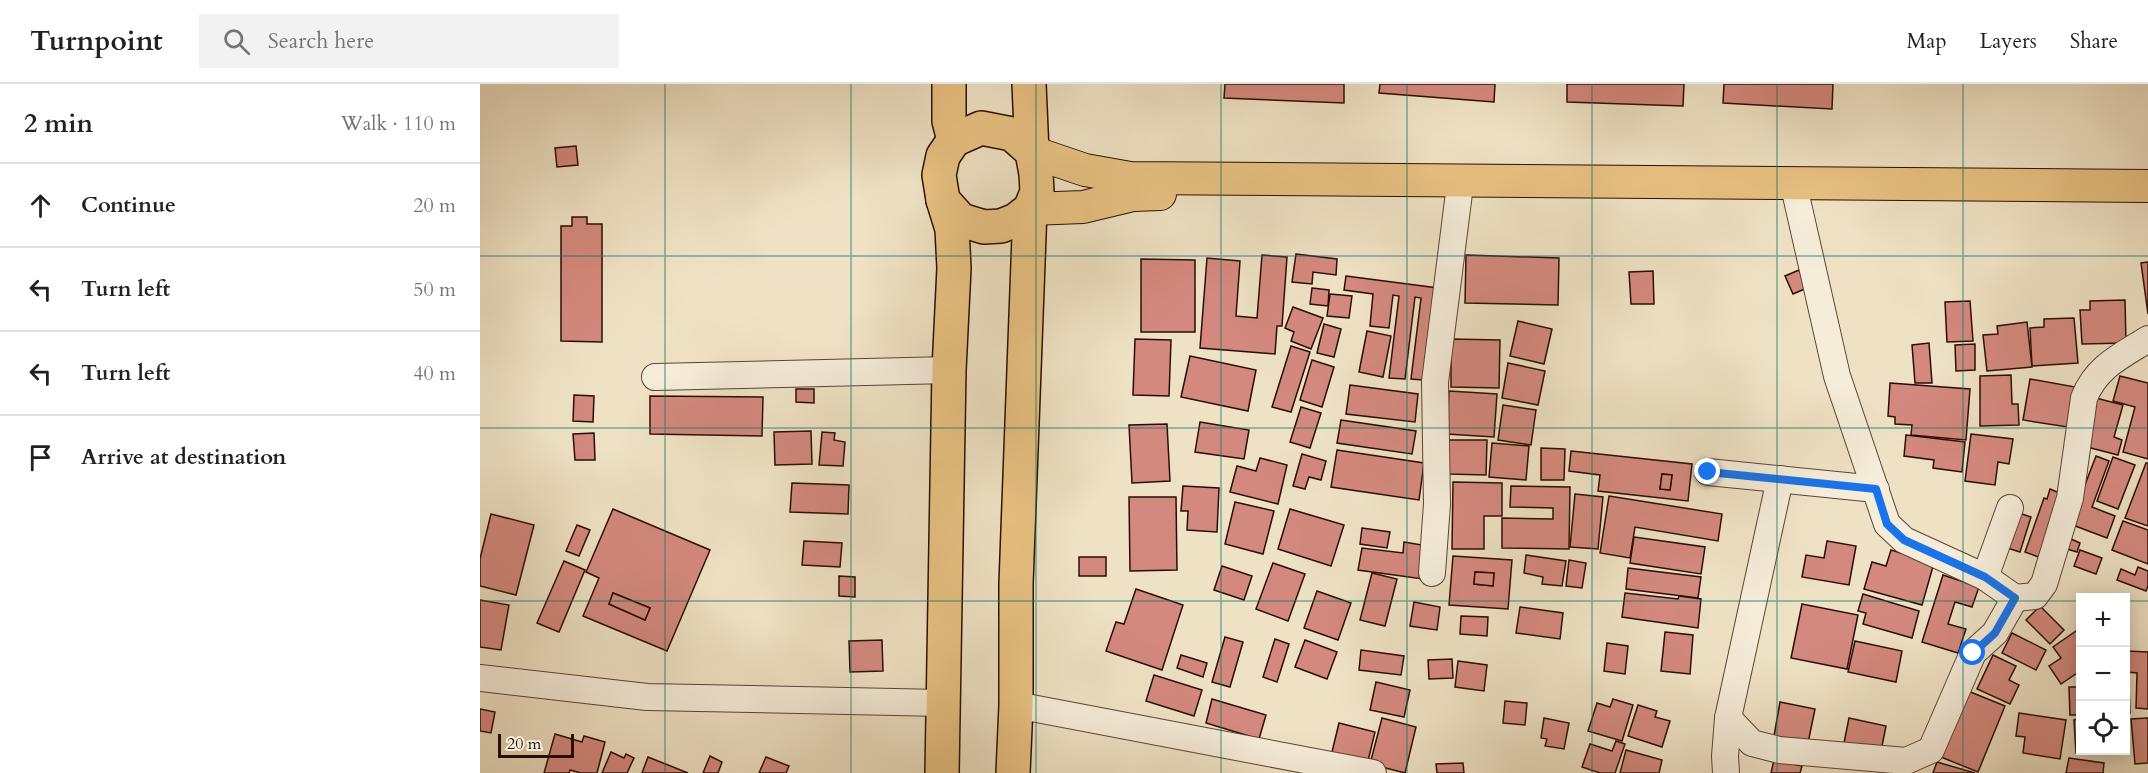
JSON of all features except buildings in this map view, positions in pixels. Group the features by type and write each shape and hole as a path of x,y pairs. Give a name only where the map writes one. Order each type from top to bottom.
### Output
{"highway":[{"path":"949,84 949,121 954,140"},
{"path":"1013,773 1016,705 1016,585 1030,209 1037,192 1032,152 1029,84"},
{"path":"942,773 949,370 954,268 952,230 942,200 939,175 943,156 954,140 981,128 1012,134 1032,152"},
{"path":"942,200 961,220 984,226 1001,226 1016,220 1030,209"}],"main road":[{"path":"1032,152 1085,170 1130,178 2148,186"},
{"path":"1030,209 1083,207 1133,195 1460,185 2148,199"}],"street":[{"path":"1432,573 1437,504 1435,382 1460,185"},
{"path":"1795,191 1837,376 1887,524 1904,540 1985,577 2015,598 2035,596 2044,584 2070,498 2084,398 2090,384 2098,372 2148,339"},
{"path":"655,377 949,370"},
{"path":"1708,472 1876,489"},
{"path":"1726,773 1728,718 1780,479"},
{"path":"1985,577 2010,508"},
{"path":"1728,718 1752,743 1779,750 1904,767 1931,750 1973,653 1995,633 2015,598"},
{"path":"480,678 647,698 943,703"},
{"path":"1016,705 1373,773"}],"route":[{"path":"1708,472 1876,489 1887,524 1904,540 1985,577 2015,598 1995,633 1973,653"}]}
